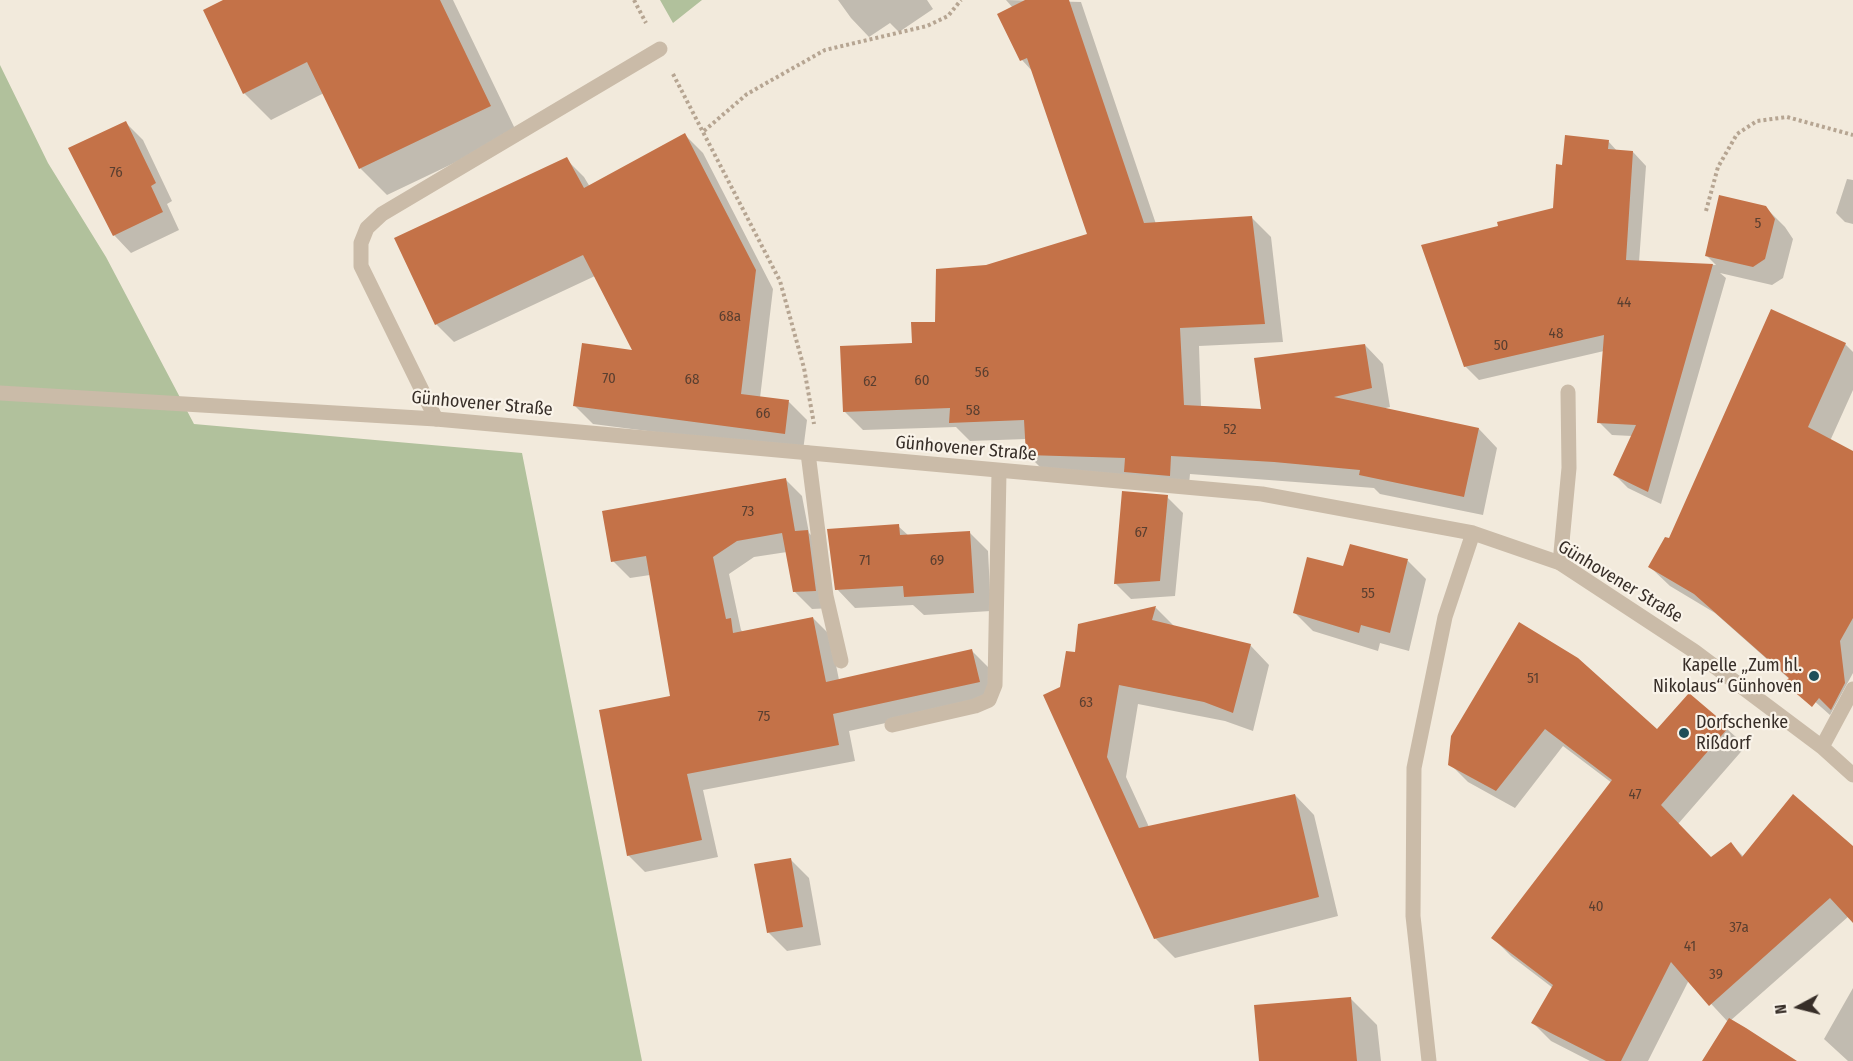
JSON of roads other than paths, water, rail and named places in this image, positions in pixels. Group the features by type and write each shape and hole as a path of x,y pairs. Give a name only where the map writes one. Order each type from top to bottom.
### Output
{"street":[{"path":"436,419 361,266 362,243 367,228 382,214 660,49"},
{"path":"1560,563 1569,468 1568,392"},
{"name":"Günhovener Straße","path":"0,393 436,419 999,472 1262,494 1473,532 1560,563 1694,651 1822,747 1853,775"},
{"path":"814,454 826,596 841,661"},
{"path":"892,725 975,706 989,700 995,685 999,472"},
{"path":"1429,1061 1413,916 1414,768 1445,617 1473,532"},
{"path":"1822,747 1853,689"}],"place":[{"name":"Kapelle „Zum hl. Nikolaus“ Günhoven","path":"1814,676"},
{"name":"Dorfschenke Rißdorf","path":"1684,733"}]}
